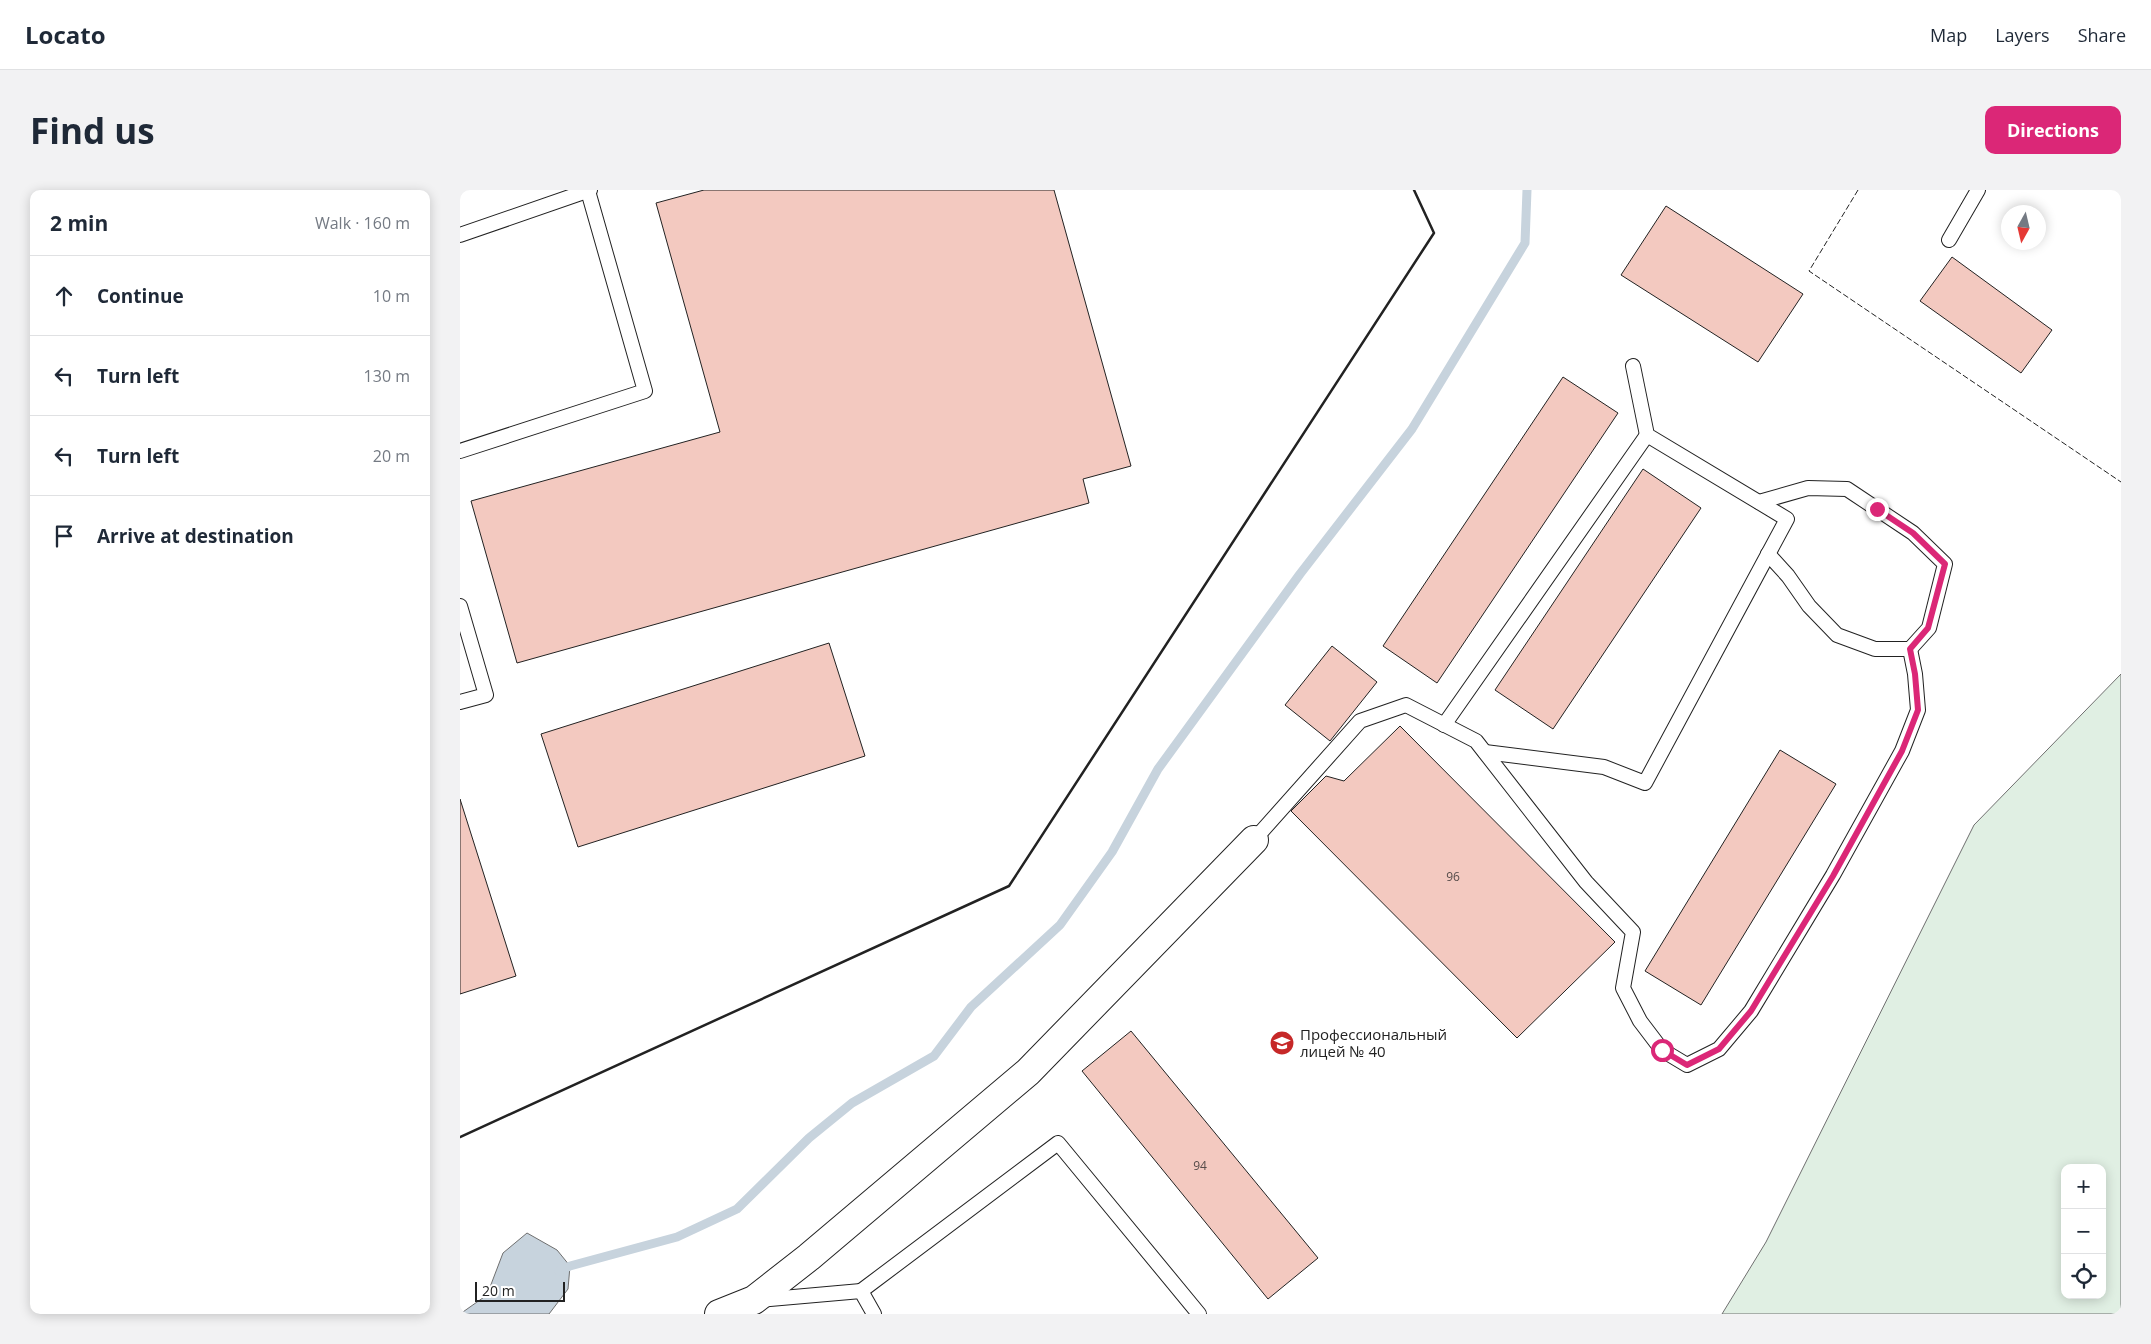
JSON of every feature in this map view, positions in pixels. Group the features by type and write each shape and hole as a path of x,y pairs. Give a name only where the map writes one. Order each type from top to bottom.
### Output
{"street":[{"path":"719,1314 754,1300 809,1257 1028,1072 1254,840"}],"lane":[{"path":"460,235 589,190 645,391 460,451"},
{"path":"1949,240 1978,190"},
{"path":"1444,725 1647,436 1633,366"},
{"path":"1485,752 1604,767 1645,783 1787,519 1647,436"},
{"path":"1759,502 1808,488 1847,489 1913,533 1945,564 1928,628 1910,649 1876,649 1837,635 1810,606 1788,576 1768,554"},
{"path":"460,606 486,695 460,702"},
{"path":"1254,840 1360,721 1406,705 1476,741 1586,882 1633,932 1623,988 1640,1021 1662,1050 1687,1065 1719,1049 1751,1011 1833,876 1902,751 1918,710 1915,674 1910,649"},
{"path":"754,1300 861,1291 1058,1143 1199,1314"},
{"path":"861,1291 874,1314"}],"green space":[{"path":"2121,674 2121,1314 1722,1314 1766,1242 1974,825"}],"shaded area":[{"path":"527,1233 557,1250 570,1266 568,1289 549,1314 460,1314 487,1295 503,1253"}],"building":[{"path":"704,190 1054,190 1131,466 1083,479 1089,503 517,663 471,501 720,432 656,203"},
{"path":"1666,206 1803,294 1758,362 1621,275"},
{"path":"1952,257 2052,330 2021,373 1920,301"},
{"path":"1563,377 1618,413 1437,683 1383,646"},
{"path":"1643,469 1701,508 1553,729 1495,690"},
{"path":"829,643 865,756 578,847 541,734"},
{"path":"1332,646 1377,682 1330,741 1285,705"},
{"path":"1400,726 1615,942 1517,1038 1291,811 1326,776 1344,781"},
{"path":"1780,750 1836,784 1701,1005 1645,971"},
{"path":"460,799 516,976 460,994"},
{"path":"1131,1031 1318,1258 1268,1299 1082,1071"}],"waterway":[{"path":"559,1271 570,1266 677,1237 737,1209 809,1138 852,1103 934,1056 971,1007 1060,925 1112,852 1158,769 1300,574 1412,429 1525,243 1527,190"}],"fence":[{"path":"1858,190 1809,271 2121,482"}],"wall":[{"path":"460,1137 1009,886 1434,233 1414,190"}],"place":[{"name":"Профессиональный лицей № 40","path":"1282,1043"}],"route":[{"path":"1662,1050 1687,1065 1719,1049 1751,1011 1833,876 1902,751 1918,710 1915,674 1910,649 1928,628 1945,564 1913,533 1877,509"}]}
